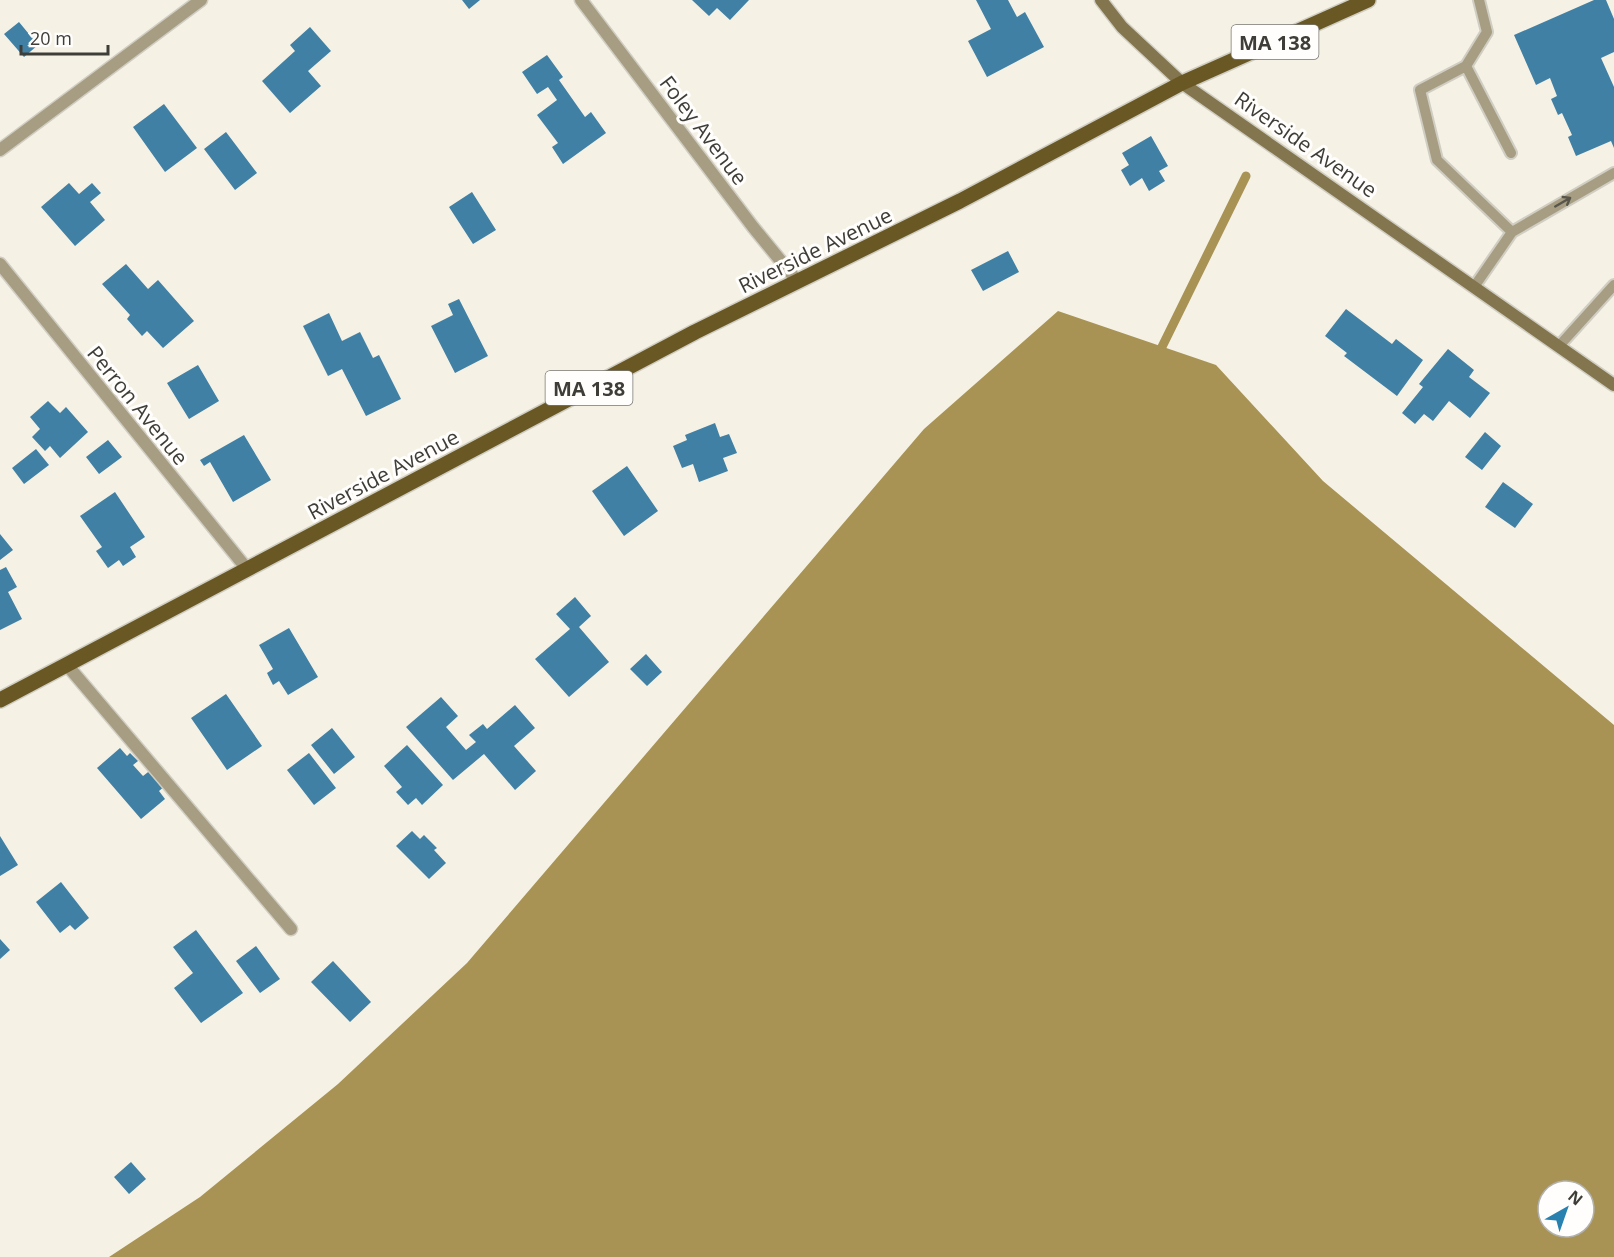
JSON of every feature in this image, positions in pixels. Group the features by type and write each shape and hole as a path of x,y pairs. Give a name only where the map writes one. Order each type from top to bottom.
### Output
{"main road":[{"path":"1101,0 1122,27 1182,82"},
{"name":"MA 138","path":"1182,82 1368,0"},
{"name":"Riverside Avenue","path":"0,700 695,332 960,201 1182,82 1614,385"}],"street":[{"path":"0,150 201,0"},
{"name":"Foley Avenue","path":"581,0 753,227 798,282"},
{"name":"Perron Avenue","path":"0,264 247,569"},
{"path":"67,665 291,929"}],"lane":[{"path":"1479,0 1487,32 1466,66 1420,90 1437,159 1512,232"},
{"path":"1466,66 1511,153"},
{"path":"1474,287 1512,232 1614,173"},
{"path":"1559,346 1614,285"}],"shaded area":[{"path":"1058,311 1216,365 1323,481 1614,725 1614,1257 109,1257 200,1197 338,1084 467,963 924,429"}],"building":[{"path":"462,0 480,0 469,9"},
{"path":"692,0 749,0 730,20 717,8 709,16"},
{"path":"976,0 1008,0 1017,17 1025,12 1044,47 987,77 968,41 991,29"},
{"path":"1594,0 1606,0 1614,19 1614,52 1601,58 1614,87 1614,148 1611,141 1576,156 1568,137 1572,135 1562,113 1558,115 1551,99 1557,96 1550,78 1536,85 1514,35"},
{"path":"19,22 38,45 24,57 4,34"},
{"path":"310,27 331,51 308,71 321,86 290,113 262,81 295,51 290,45"},
{"path":"547,55 563,77 559,80 585,117 591,112 606,133 563,164 552,147 558,143 537,115 557,100 548,87 537,94 522,72"},
{"path":"164,104 197,148 165,172 133,127"},
{"path":"226,132 257,173 235,190 204,149"},
{"path":"1151,136 1168,166 1159,171 1165,181 1149,191 1142,178 1130,186 1121,170 1129,165 1122,153"},
{"path":"69,183 79,194 92,183 101,193 90,202 105,220 75,246 41,207"},
{"path":"472,192 496,230 473,244 449,207"},
{"path":"1008,251 1019,272 983,291 971,270"},
{"path":"126,264 148,289 158,280 194,321 163,348 147,331 142,336 127,319 130,315 102,284"},
{"path":"459,299 488,356 455,373 431,326 453,315 448,304"},
{"path":"1346,309 1392,344 1396,339 1423,360 1397,396 1344,356 1347,353 1325,336"},
{"path":"329,313 342,341 360,332 373,358 379,355 401,399 366,416 342,369 328,376 303,326"},
{"path":"1448,349 1474,370 1469,377 1490,393 1470,418 1449,401 1433,421 1424,414 1415,424 1402,413 1423,387 1419,384"},
{"path":"198,365 219,401 189,419 167,383"},
{"path":"48,401 60,413 66,407 88,432 60,458 50,446 45,451 32,437 40,429 30,417"},
{"path":"715,423 720,437 729,434 737,453 723,458 728,471 699,482 693,464 682,468 673,446 687,440 685,435"},
{"path":"1485,432 1501,446 1482,470 1465,457"},
{"path":"244,435 271,480 233,502 210,462 204,466 200,460"},
{"path":"108,440 122,457 99,474 86,457"},
{"path":"36,449 49,465 24,484 12,468"},
{"path":"627,466 658,511 624,536 592,491"},
{"path":"1503,482 1533,504 1515,528 1485,507"},
{"path":"115,492 145,537 130,547 136,557 123,566 119,560 108,568 96,551 102,547 80,516"},
{"path":"0,534 13,550 0,560"},
{"path":"6,567 17,587 8,592 22,619 0,630 0,570"},
{"path":"575,597 591,616 579,627 609,662 569,697 535,659 570,629 556,614"},
{"path":"289,628 318,677 288,695 279,681 273,685 267,673 273,669 259,645"},
{"path":"646,654 662,672 647,686 630,669"},
{"path":"226,694 262,746 227,770 191,718"},
{"path":"441,697 458,716 446,727 466,750 476,742 469,735 483,724 487,729 515,705 535,728 514,746 536,771 515,790 484,754 453,780 406,727"},
{"path":"332,728 355,757 334,774 311,745"},
{"path":"407,745 443,785 422,805 416,798 408,805 396,792 402,787 384,766"},
{"path":"120,748 127,756 130,753 138,761 133,765 143,776 152,769 166,785 159,791 165,799 141,819 97,768"},
{"path":"309,753 336,788 314,805 287,770"},
{"path":"412,831 420,839 424,835 437,848 434,850 446,863 429,879 396,846"},
{"path":"0,836 18,865 0,876"},
{"path":"61,882 89,918 75,930 70,925 60,933 36,902"},
{"path":"196,930 243,993 201,1023 174,988 193,973 173,947"},
{"path":"0,939 10,950 0,959"},
{"path":"256,946 280,979 260,993 236,961"},
{"path":"333,961 371,1002 350,1022 311,982"},
{"path":"131,1162 146,1179 129,1194 114,1177"}],"waterway":[{"path":"1157,357 1246,176"}]}
